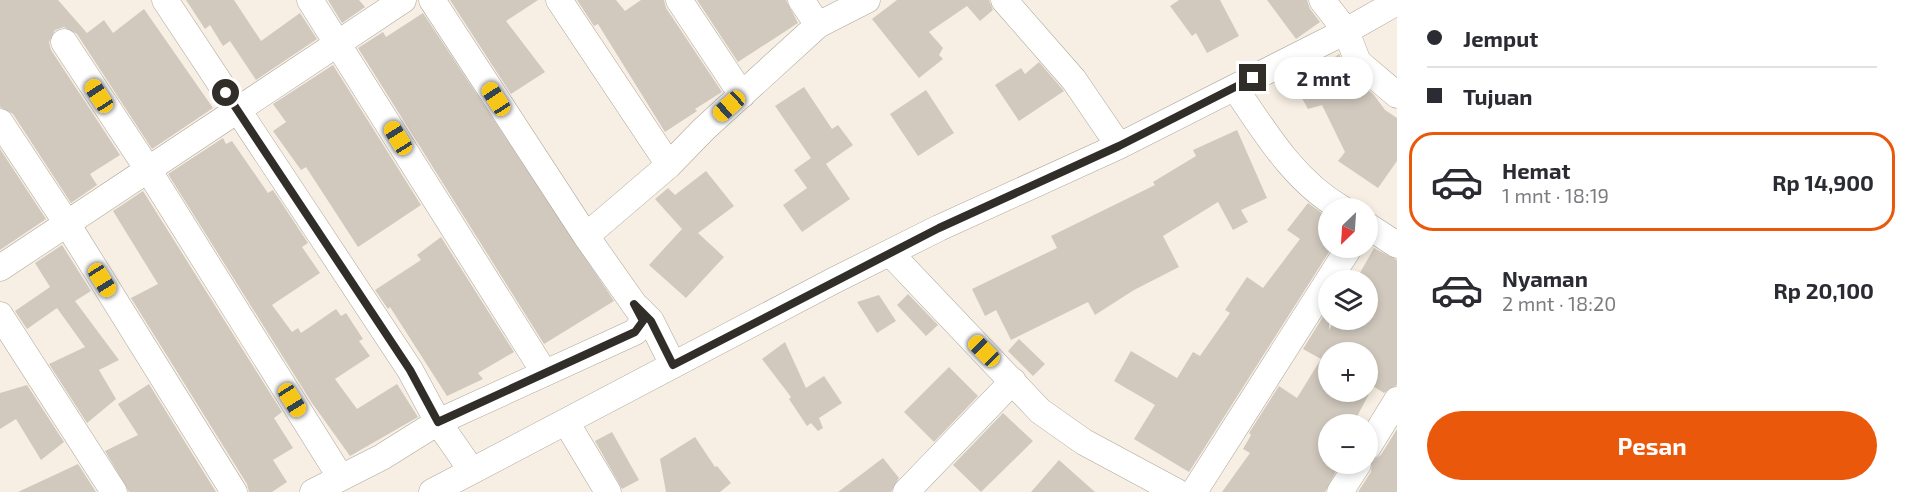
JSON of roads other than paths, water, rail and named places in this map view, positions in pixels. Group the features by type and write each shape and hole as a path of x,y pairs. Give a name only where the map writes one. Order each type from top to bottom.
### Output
{"street":[{"path":"165,0 410,370 444,431 469,466"},
{"path":"310,0 544,372"},
{"path":"0,268 147,168 403,0"},
{"path":"313,492 382,457 444,431 544,372 635,332 643,321 634,304 586,237 432,0"},
{"path":"559,0 669,165"},
{"path":"679,0 742,95"},
{"path":"801,0 818,25"},
{"path":"586,237 669,165 818,25 867,0"},
{"path":"1004,0 1074,80 1119,146"},
{"path":"1322,0 1346,31 1354,54 1363,69 1397,95"},
{"path":"432,492 469,466 566,422 890,253 1119,146 1235,88 1397,2"},
{"path":"64,42 147,168 341,478"},
{"path":"1235,88 1270,139 1313,190 1325,198"},
{"path":"0,122 66,222 234,492"},
{"path":"1378,233 1397,245"},
{"path":"890,253 1040,411 1062,429 1177,492"},
{"path":"1194,492 1342,258"},
{"path":"634,304 651,321 673,365"},
{"path":"0,315 114,492"},
{"path":"906,492 1013,381"},
{"path":"1378,431 1397,400"},
{"path":"566,422 608,492"},
{"path":"1340,492 1352,474"}]}
